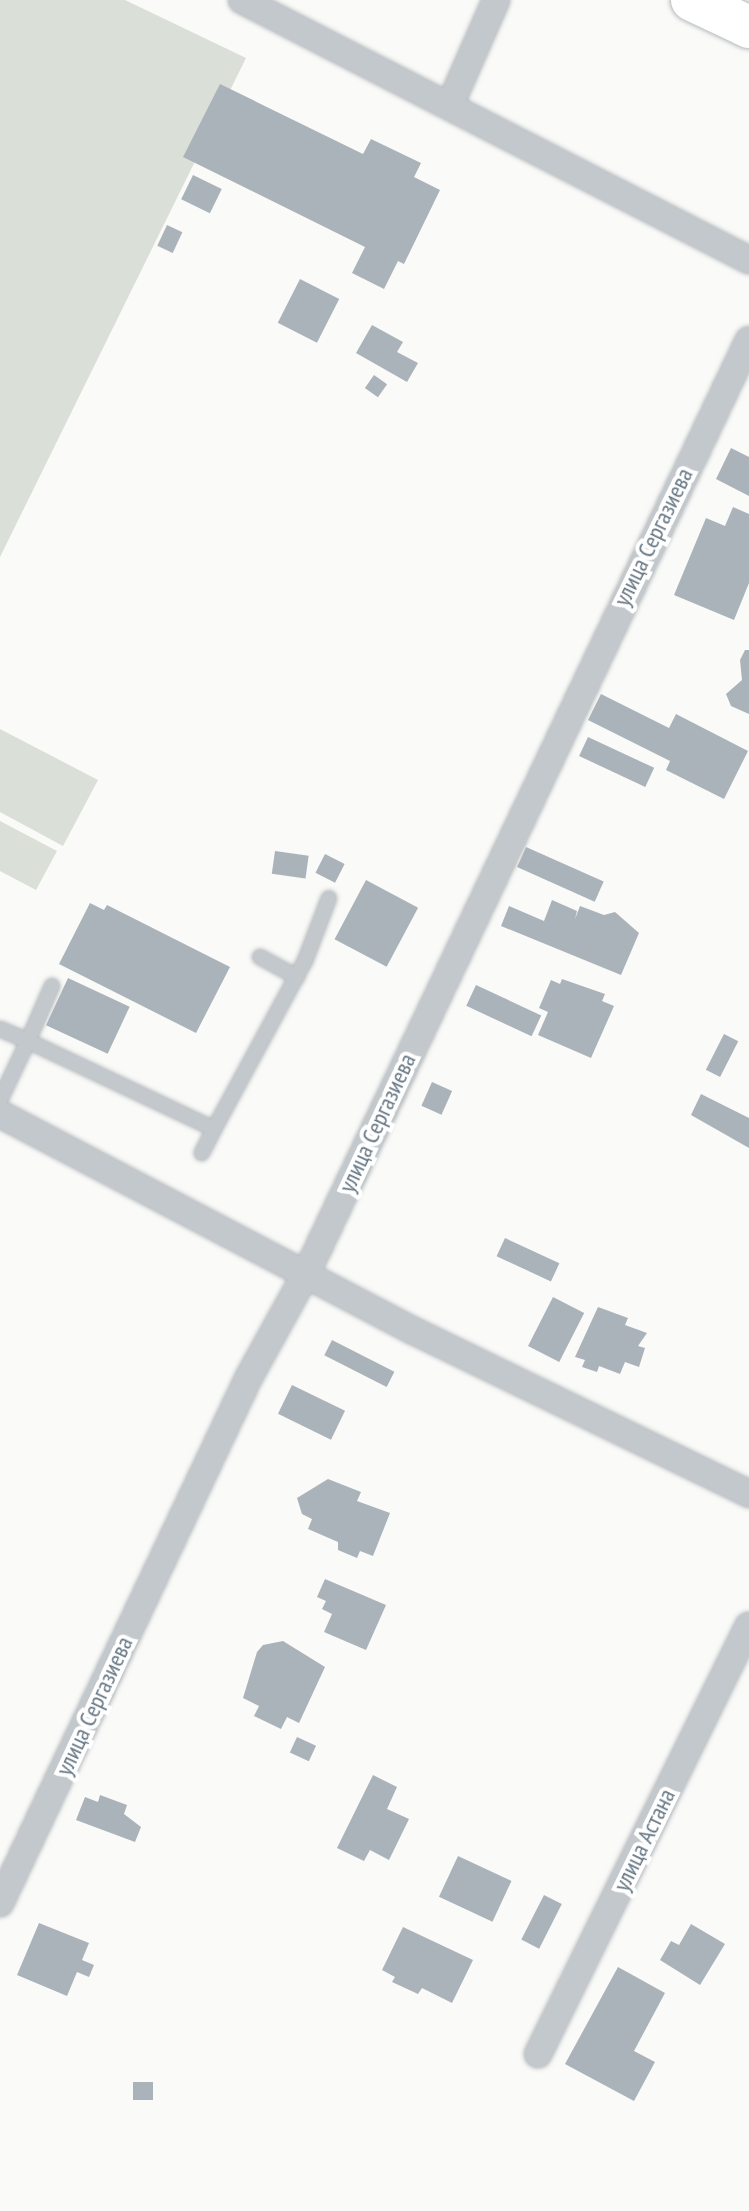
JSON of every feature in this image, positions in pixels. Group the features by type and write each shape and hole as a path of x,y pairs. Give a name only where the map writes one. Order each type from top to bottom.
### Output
{"main road":[{"path":"692,0 749,27"}],"street":[{"path":"242,0 749,260"},
{"path":"450,105 496,0"},
{"name":"улица Сергазиева","path":"0,1903 11,1854 249,1377 307,1272 749,340"},
{"path":"0,1114 307,1272 414,1331 749,1494"},
{"name":"улица Астана","path":"538,2054 749,1626"}],"lane":[{"path":"202,1153 297,977 329,898"},
{"path":"260,957 297,977"},
{"path":"0,1100 52,986"},
{"path":"0,1029 214,1129"}],"shaded area":[{"path":"0,0 125,0 246,58 0,557"},
{"path":"0,729 98,780 63,846 0,812"},
{"path":"0,821 57,851 36,890 0,871"}],"building":[{"path":"220,84 363,154 371,139 421,163 414,177 440,190 404,264 398,261 384,289 352,273 365,247 183,157"},
{"path":"193,175 222,189 210,213 181,199"},
{"path":"167,225 182,232 173,253 157,246"},
{"path":"300,279 339,299 317,343 278,323"},
{"path":"372,325 403,342 397,352 418,363 407,382 356,353"},
{"path":"374,375 387,384 378,397 365,388"},
{"path":"731,448 749,457 749,496 716,479"},
{"path":"733,507 749,514 749,583 734,620 674,595 706,518 725,526"},
{"path":"745,650 749,650 749,714 731,706 726,694 742,680 740,660"},
{"path":"601,694 669,728 676,714 748,751 724,799 666,770 670,761 588,720"},
{"path":"588,737 654,768 645,787 579,756"},
{"path":"526,847 604,882 595,902 517,867"},
{"path":"275,851 309,856 305,879 272,874"},
{"path":"325,854 345,864 335,883 315,873"},
{"path":"366,880 418,908 387,967 335,939"},
{"path":"552,900 577,911 575,919 580,906 604,915 615,912 639,933 621,975 501,926 509,906 544,921"},
{"path":"90,903 104,910 107,905 230,967 196,1033 59,964"},
{"path":"68,978 130,1007 108,1054 46,1025"},
{"path":"562,979 605,994 602,1001 614,1006 591,1058 538,1035 548,1012 539,1008 551,980 560,984"},
{"path":"476,985 541,1015 532,1036 466,1006"},
{"path":"724,1034 738,1041 720,1077 706,1070"},
{"path":"432,1082 452,1091 442,1115 421,1106"},
{"path":"701,1094 749,1118 749,1148 691,1115"},
{"path":"505,1238 559,1263 551,1281 497,1256"},
{"path":"553,1297 584,1313 559,1362 528,1346"},
{"path":"598,1307 628,1318 625,1325 647,1333 638,1346 645,1348 639,1367 625,1362 620,1374 599,1366 597,1372 582,1367 585,1360 575,1357"},
{"path":"332,1340 394,1372 387,1387 324,1355"},
{"path":"292,1385 345,1411 331,1440 278,1414"},
{"path":"328,1479 361,1492 357,1501 390,1513 373,1556 360,1551 357,1558 338,1550 338,1542 308,1529 312,1519 302,1514 297,1498"},
{"path":"325,1579 386,1605 366,1650 324,1632 332,1614 322,1609 326,1601 317,1597"},
{"path":"283,1641 325,1667 299,1723 287,1717 281,1729 254,1716 259,1706 243,1698 257,1652 263,1645"},
{"path":"297,1737 316,1746 309,1761 290,1752"},
{"path":"373,1775 397,1787 387,1809 409,1819 389,1860 370,1850 364,1861 337,1848"},
{"path":"100,1795 127,1805 124,1814 141,1827 135,1842 76,1820 85,1797 98,1802"},
{"path":"458,1856 511,1881 492,1922 439,1897"},
{"path":"544,1895 562,1904 539,1949 521,1940"},
{"path":"39,1923 89,1943 82,1960 94,1965 89,1977 77,1972 67,1996 17,1975"},
{"path":"691,1924 725,1944 700,1985 660,1960 671,1941 679,1945"},
{"path":"403,1927 473,1960 452,2003 422,1988 418,1994 392,1982 395,1977 382,1970"},
{"path":"618,1967 665,1993 634,2051 655,2062 634,2101 565,2064"},
{"path":"133,2082 153,2082 153,2100 133,2100"}]}
